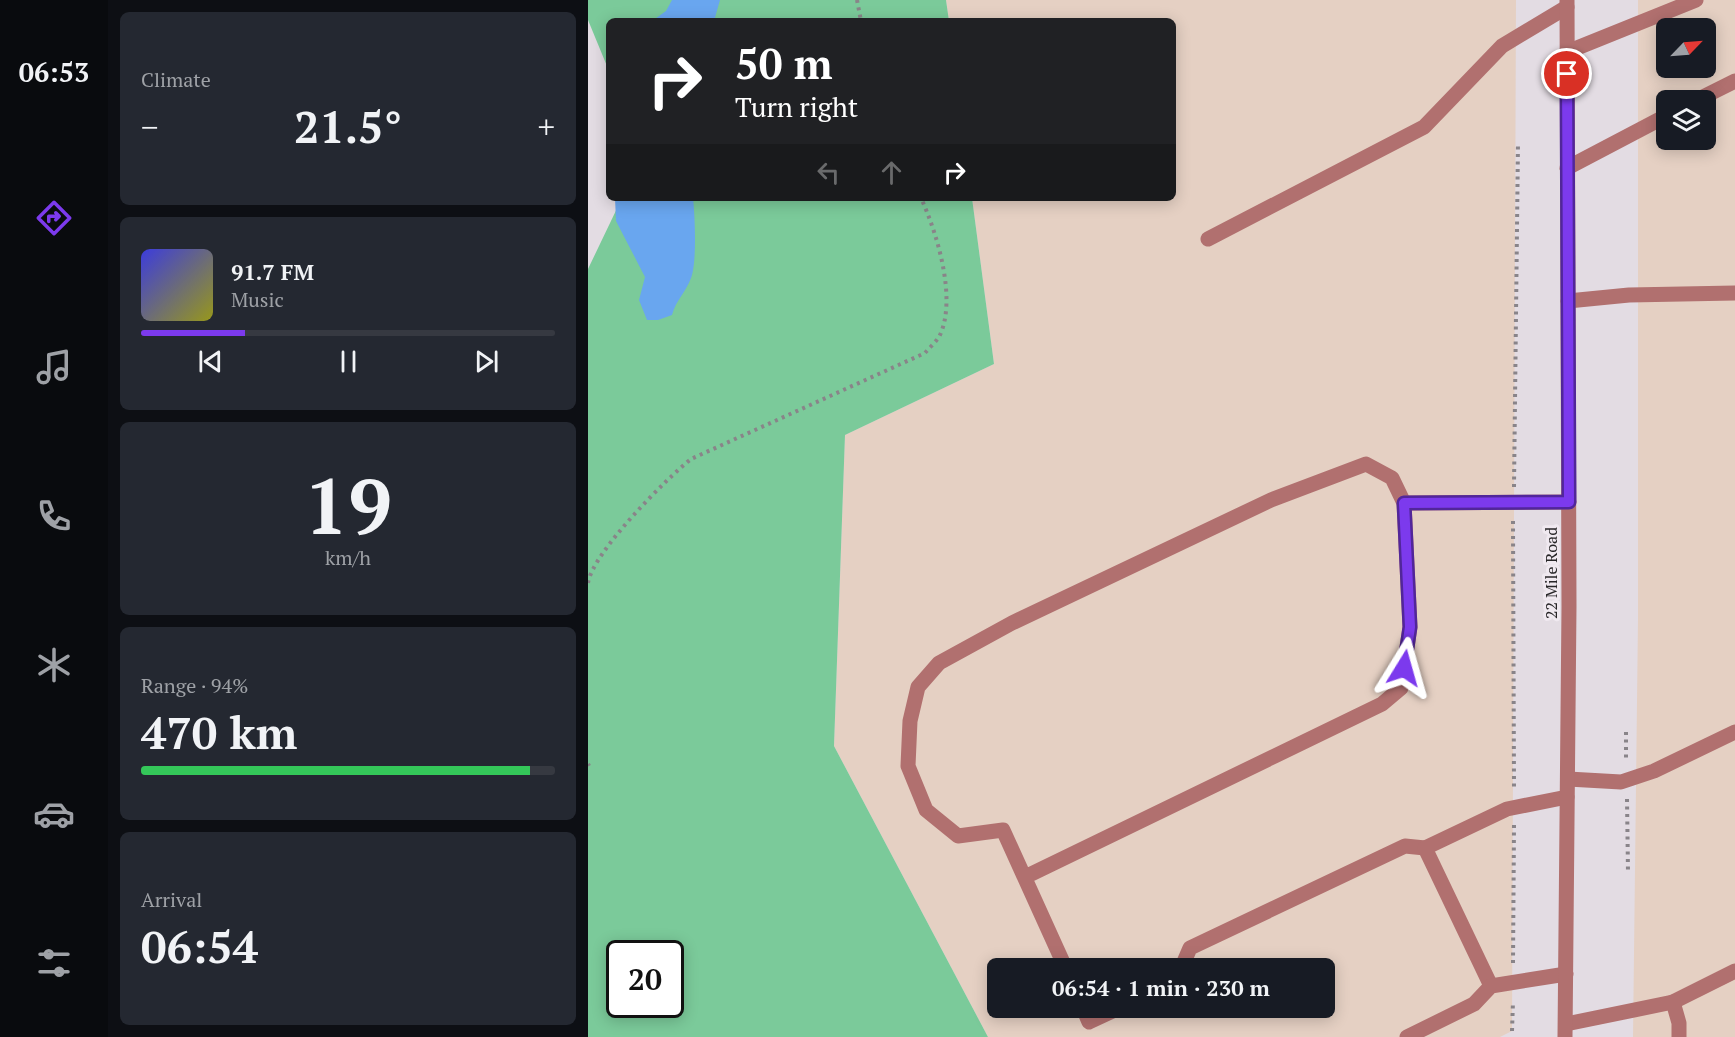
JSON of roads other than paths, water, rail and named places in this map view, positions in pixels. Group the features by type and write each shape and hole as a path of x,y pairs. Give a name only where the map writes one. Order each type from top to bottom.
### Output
{"street":[{"path":"1567,52 1696,0"},
{"path":"1208,240 1424,127 1502,46 1567,4"},
{"name":"22 Mile Road","path":"1565,1030 1569,502 1567,4"},
{"path":"1716,90 1735,81"},
{"path":"1568,168 1656,121"},
{"path":"1568,301 1629,295 1735,293"},
{"path":"1025,877 1382,704 1401,688 1410,627 1404,503 1392,478 1366,464 1271,500 1012,623 939,663 918,687 910,722 908,766 926,810 957,836 1003,830 1061,958"},
{"path":"1404,503 1569,502"},
{"path":"1568,779 1627,780 1654,771 1735,732"},
{"path":"1186,958 1190,948 1405,846 1425,849 1514,808 1567,798"},
{"path":"1425,849 1491,986"},
{"path":"1565,1030 1673,1002 1735,971"},
{"path":"1407,1037 1474,1004 1491,986 1566,974"},
{"path":"1673,1002 1679,1023 1679,1037"}],"water":[{"path":"672,0 720,0 715,18 656,18 666,11"},
{"path":"615,201 693,201 695,239 693,271 672,315 658,320 647,320 639,300 645,277 616,221"}]}
